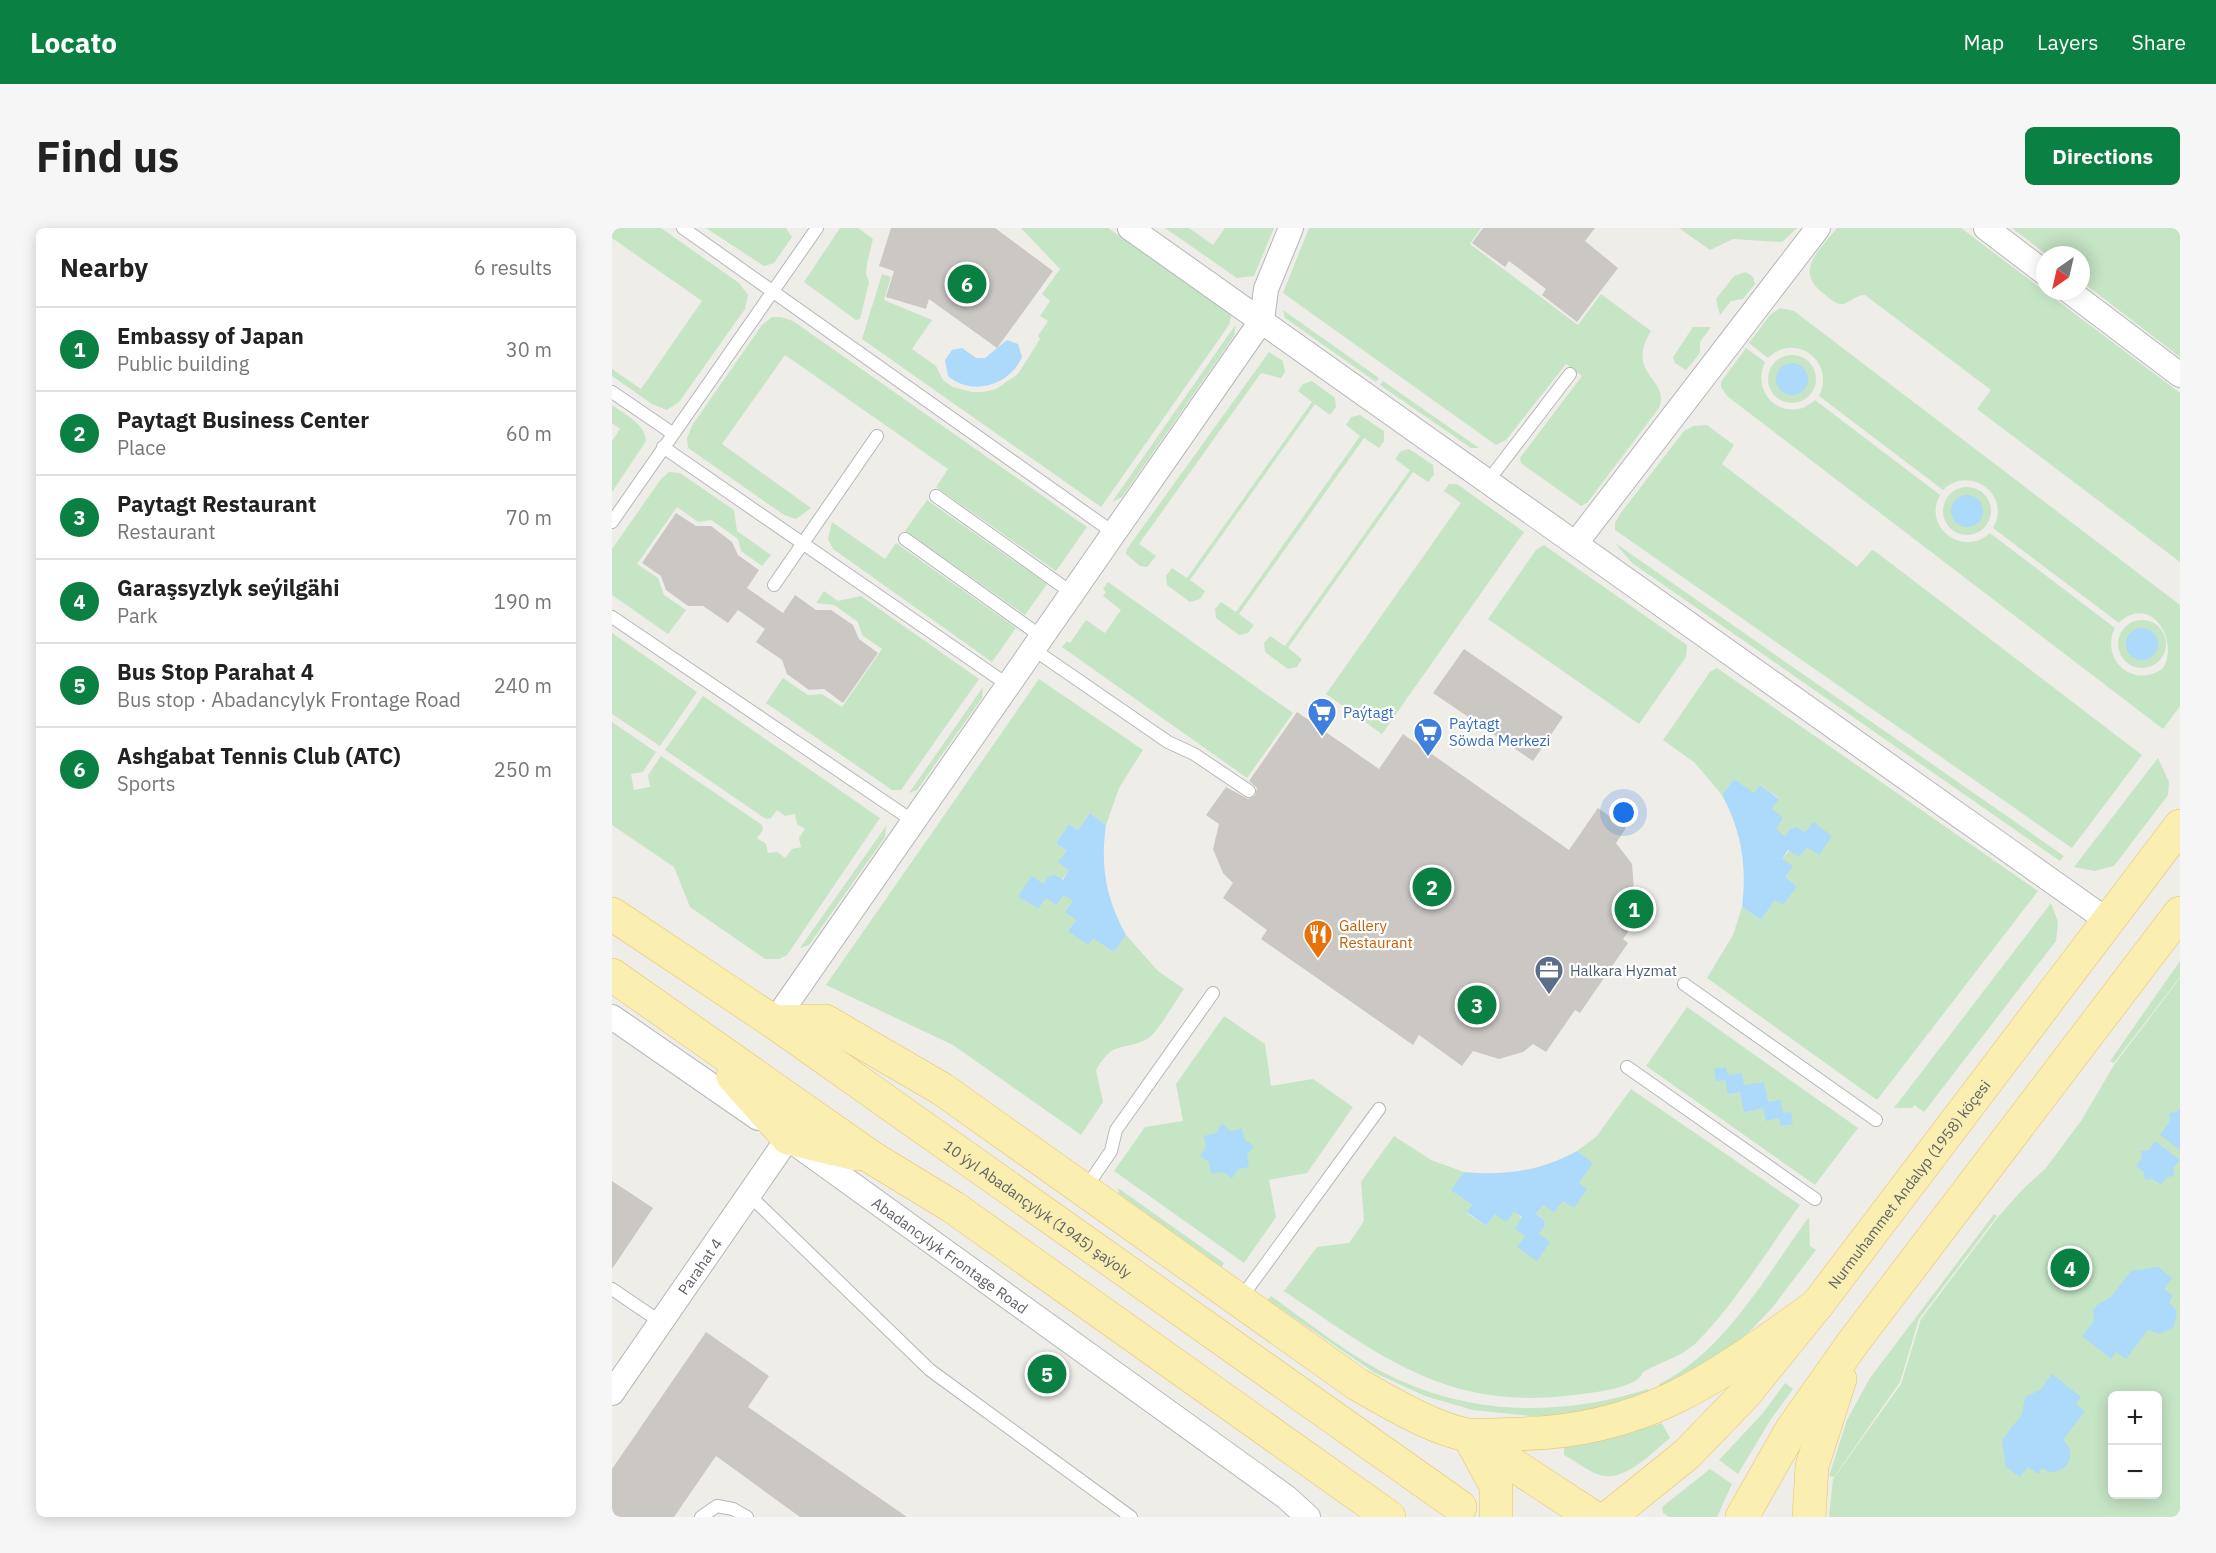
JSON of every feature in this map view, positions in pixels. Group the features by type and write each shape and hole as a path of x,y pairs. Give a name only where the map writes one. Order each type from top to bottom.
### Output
{"main road":[{"name":"Nurmuhammet Andalyp (1958) köçesi","path":"1609,1517 1687,1454 1743,1395 1817,1305 2180,826"},
{"path":"1742,1517 1792,1429 1852,1344 2180,913"},
{"name":"10 ýyl Abadançylyk (1945) şaýoly","path":"612,914 774,1022 1460,1507"},
{"path":"612,975 871,1158 953,1207 1389,1517"},
{"path":"774,1022 825,1021 942,1089 1357,1384 1402,1409 1468,1435 1593,1517"},
{"path":"701,1038 788,1138 871,1158"},
{"path":"1468,1435 1563,1432 1600,1425 1637,1414 1691,1392 1722,1373 1817,1305"},
{"path":"1809,1517 1812,1466 1852,1344"},
{"path":"1468,1435 1496,1486 1496,1517"}],"street":[{"path":"1130,228 2108,921"},
{"path":"774,1022 1262,320 1266,288 1291,228"},
{"path":"1576,543 1818,228"},
{"path":"1986,228 2036,266"},
{"path":"2081,300 2180,375"},
{"name":"Abadancylyk Frontage Road","path":"612,1017 788,1138 1286,1497 1308,1517"},
{"name":"Parahat 4","path":"612,1393 788,1138"}],"lane":[{"path":"683,228 774,290 1114,533"},
{"path":"612,522 818,228"},
{"path":"1488,481 1570,374"},
{"path":"612,392 672,434"},
{"path":"774,585 878,436"},
{"path":"663,447 1008,685"},
{"path":"936,496 1072,593"},
{"path":"905,539 1168,742 1194,754 1249,791"},
{"path":"612,617 914,821"},
{"path":"1684,984 1876,1119"},
{"path":"1084,1190 1111,1151 1116,1131 1213,993"},
{"path":"1627,1067 1815,1199"},
{"path":"1239,1302 1379,1109"},
{"path":"749,1195 930,1370 1131,1517"},
{"path":"612,1289 662,1323"},
{"path":"700,1517 717,1506 733,1509 747,1517"}],"green space":[{"path":"612,228 661,228 739,283 748,295 745,309 679,402 667,410 652,404 612,376 612,369 641,389 702,301 612,238"},
{"path":"706,228 786,228 792,237 774,263 764,266"},
{"path":"840,228 858,228 873,239 867,263 866,274 869,282 860,319 856,320 804,282"},
{"path":"1021,228 1108,228 1232,314 1229,325 1101,507 862,339 882,274 891,277 884,300 932,320 912,349 936,366 943,380 953,387 972,392 983,392 996,389 1018,374 1040,339 1038,336 1048,321 1040,316 1050,301 1042,294 1060,269"},
{"path":"1165,228 1189,228 1213,245 1225,228 1274,228 1254,276 1237,278"},
{"path":"1309,228 1481,228 1470,244 1578,325 1601,294 1651,331 1644,346 1643,358 1645,367 1659,390 1661,398 1659,408 1587,503 1581,506 1521,463 1520,458 1582,376 1566,364 1506,440 1496,445 1283,293"},
{"path":"1679,228 1797,228 1782,242 1733,239 1710,250"},
{"path":"1837,228 1961,228 2036,285 2036,300 2057,300 2180,393 2180,562 1977,409 1991,390 1865,295 1839,304 1823,293 1810,276 1810,267 1818,251"},
{"path":"2012,228 2180,228 2180,357 2090,288 2090,246 2036,247"},
{"path":"1746,272 1753,277 1755,284 1743,299 1731,301 1720,315 1716,299 1734,276"},
{"path":"1780,308 1794,311 2180,605 2180,706 2163,729 1727,396 1721,387 1721,382 1746,348 1765,362 1761,374 1762,386 1766,395 1774,403 1793,410 1804,407 1815,400 1940,495 1936,507 1936,518 1948,535 1968,542 1979,540 1990,533 2115,628 2112,635 2112,650 2117,663 2122,668 2143,676 2163,668 2168,645 2159,624 2151,617 2141,613 2130,615 2119,623 1993,528 1997,516 1997,504 1993,495 1985,487 1965,480 1954,483 1943,490 1819,396 1823,383 1822,372 1818,362 1810,354 1801,349 1790,348 1779,350 1768,358 1749,343 1770,315"},
{"path":"1283,310 1379,378 1376,382 1285,318"},
{"path":"772,317 793,321 1087,527 1056,571 936,487 948,469 785,355 722,444 811,508 796,519 784,515 688,448 687,438 693,424 762,325"},
{"path":"1236,324 1234,336 1122,497 1112,502"},
{"path":"1693,327 1711,327 1700,342 1700,353 1686,370 1675,363 1673,357"},
{"path":"1269,352 1283,361 1285,372 1281,378 1261,373 1139,544 1156,556 1147,567 1140,566 1126,554 1127,549"},
{"path":"1792,355 1809,362 1816,379 1809,396 1792,403 1775,396 1768,379 1775,362"},
{"path":"1312,381 1335,398 1336,407 1330,415 1315,404 1190,580 1205,591 1200,599 1190,602 1167,585 1166,576 1172,568 1187,578 1312,402 1298,391 1303,384"},
{"path":"1383,381 1479,448 1471,448 1380,385"},
{"path":"612,405 638,424 646,441 612,492 612,441 620,429 612,423"},
{"path":"1360,415 1384,431 1384,441 1379,448 1364,438 1239,614 1254,625 1248,633 1239,635 1216,618 1215,609 1221,602 1236,612 1360,436 1346,425 1351,417"},
{"path":"1707,425 1734,445 1722,464 1857,567 1872,550 1876,552 2142,755 2072,848 1615,530 1615,523 1620,514 1684,431 1694,426"},
{"path":"1409,449 1433,465 1434,475 1428,482 1413,472 1288,648 1302,659 1297,667 1288,669 1265,652 1264,643 1270,636 1285,646 1410,470 1395,459 1401,451"},
{"path":"669,472 680,473 734,510 737,531 771,555 762,566 741,551 738,539 711,520 698,522 677,507 637,564 658,578 664,595 686,610 668,634 612,595 612,549 661,479"},
{"path":"1449,484 1457,484 1524,532 1382,734 1326,694 1461,503 1444,491"},
{"path":"1967,487 1984,494 1991,511 1984,528 1967,535 1950,528 1943,511 1950,494"},
{"path":"927,500 1047,584 1025,615 905,531"},
{"path":"832,522 885,559 896,543 1016,628 992,662 833,549 828,539"},
{"path":"1615,543 2064,856 2060,861 1632,563"},
{"path":"1544,545 1687,645 1686,657 1639,724 1488,619 1536,550"},
{"path":"1108,582 1293,713 1247,778 1062,647 1067,641 1070,643 1086,620 1105,633 1121,610 1103,596 1106,592 1103,589"},
{"path":"824,591 838,601 861,596 979,679 901,790 892,790 766,703 783,678 808,695 822,694 842,707 882,649 862,635 858,622 834,605 816,603"},
{"path":"2142,620 2159,627 2166,644 2159,661 2142,668 2125,661 2118,644 2125,627"},
{"path":"612,633 697,692 660,746 612,714"},
{"path":"1717,668 2038,891 1877,1100 1707,978 1733,935 1742,907 1761,920 1775,900 1797,886 1785,877 1782,859 1805,833 1796,827 1791,828 1785,836 1775,829 1772,809 1779,798 1760,785 1754,794 1734,779 1722,795 1695,763 1663,740 1710,672"},
{"path":"1039,679 1143,750 1119,788 1106,825 1090,813 1078,830 1069,824 1056,843 1067,851 1070,870 1046,898 1064,894 1073,901 1076,920 1068,931 1093,937 1114,952 1126,935 1158,971 1184,989 1151,1036 1138,1043 1113,1050 1102,1060 1096,1070 1103,1102 1081,1135 953,1045 826,985"},
{"path":"983,687 982,698 917,790 909,793"},
{"path":"703,696 880,818 787,955 779,959 765,959 690,907 674,867 612,825 612,722 656,752 643,772 631,774 634,790 650,787 648,775 661,756 762,825 763,830 757,838 766,844 768,853 777,852 785,858 792,849 801,847 799,838 805,829 797,824 795,814 785,816 777,810 771,818 766,819 665,750"},
{"path":"2158,758 2169,782 2168,795 2114,866 2095,871 2074,867"},
{"path":"886,826 885,837 809,945 800,948"},
{"path":"2051,903 2058,922 2056,941 1924,1112 1914,1105 1912,1108 1894,1108"},
{"path":"2180,961 2180,977 2114,1063 2110,1061"},
{"path":"2180,978 2180,1517 1829,1517 1833,1479 1901,1384 1921,1319 1998,1217 2046,1168 2081,1121 2114,1065"},
{"path":"1687,1007 1858,1128 1815,1185 1646,1066"},
{"path":"1224,1016 1265,1044 1271,1086 1313,1079 1353,1107 1307,1173 1269,1180 1276,1217 1244,1263 1114,1171 1145,1127 1183,1121 1176,1084"},
{"path":"1631,1089 1800,1205 1737,1294 1696,1343 1678,1355 1645,1371 1633,1382 1593,1393 1522,1398 1484,1394 1448,1385 1414,1372 1382,1355 1284,1291 1317,1247 1349,1243 1364,1221 1361,1182 1394,1136 1431,1160 1464,1172 1452,1190 1472,1205 1467,1213 1486,1226 1495,1214 1514,1211 1539,1234 1545,1226 1544,1220 1536,1214 1543,1205 1563,1200 1574,1208 1579,1183 1592,1163 1577,1151 1596,1137"},
{"path":"1118,1188 1224,1263 1222,1267 1119,1194"},
{"path":"1994,1214 1997,1216 1919,1319 1900,1382 1834,1477 1829,1476 1847,1420 1870,1378"},
{"path":"1809,1217 1810,1246 1816,1250 1772,1308 1749,1332 1718,1358 1661,1389 1659,1384 1682,1371 1724,1333 1760,1287"},
{"path":"1271,1296 1363,1361 1410,1385 1443,1396 1477,1404 1511,1408 1545,1408 1579,1405 1648,1389 1650,1394 1605,1409 1540,1417 1473,1410 1425,1396 1375,1373 1268,1300"},
{"path":"1785,1383 1793,1389 1771,1419 1738,1474 1719,1460 1763,1413"},
{"path":"1662,1423 1670,1438 1636,1466 1617,1475 1597,1474 1564,1455 1564,1445 1613,1438"},
{"path":"1710,1469 1732,1484 1717,1517 1669,1517 1663,1513 1662,1507"}],"water":[{"path":"1007,340 1018,344 1022,357 1009,375 1000,381 979,387 968,386 948,376 945,360 952,350 962,348 976,358 985,358"},
{"path":"1792,363 1804,367 1808,379 1804,391 1792,395 1780,391 1776,379 1780,367"},
{"path":"1967,495 1979,499 1983,511 1979,523 1967,527 1955,523 1951,511 1955,499"},
{"path":"2142,628 2154,632 2158,644 2154,656 2142,660 2130,656 2126,644 2130,632"},
{"path":"1734,779 1754,793 1760,785 1779,799 1772,809 1783,818 1776,829 1785,836 1791,828 1797,827 1805,833 1813,822 1832,836 1819,855 1807,847 1799,857 1788,850 1782,859 1793,866 1785,877 1797,886 1783,905 1775,900 1761,920 1742,907 1744,877 1741,850 1734,822 1722,795"},
{"path":"1090,813 1106,825 1104,869 1106,882 1126,935 1114,952 1093,938 1088,945 1068,931 1076,920 1065,912 1073,901 1064,895 1056,905 1046,898 1038,909 1018,896 1032,876 1043,884 1049,876 1055,875 1063,880 1069,870 1058,862 1067,851 1056,843 1069,824 1078,830"},
{"path":"1726,1067 1728,1075 1742,1073 1744,1085 1764,1082 1768,1102 1780,1100 1783,1113 1791,1112 1793,1124 1781,1126 1779,1118 1766,1121 1763,1108 1744,1112 1740,1092 1728,1094 1725,1080 1716,1081 1714,1069"},
{"path":"2180,1108 2180,1150 2160,1135 2170,1121 2169,1113 2177,1112"},
{"path":"1222,1124 1231,1131 1242,1128 1245,1140 1254,1146 1247,1155 1249,1167 1238,1169 1232,1178 1223,1172 1211,1174 1209,1162 1200,1156 1206,1147 1204,1136 1216,1133"},
{"path":"2155,1141 2180,1160 2173,1168 2174,1176 2167,1177 2161,1185 2153,1179 2145,1180 2144,1172 2136,1166 2142,1158 2141,1151 2149,1150"},
{"path":"1577,1151 1593,1163 1579,1183 1587,1189 1574,1208 1563,1201 1554,1212 1543,1205 1536,1214 1544,1220 1545,1226 1539,1234 1550,1242 1537,1261 1517,1247 1525,1236 1515,1229 1522,1217 1514,1212 1506,1222 1495,1214 1486,1226 1467,1212 1472,1205 1451,1190 1464,1172 1494,1173 1522,1170 1550,1163"},
{"path":"2158,1267 2172,1278 2164,1289 2173,1296 2169,1302 2177,1311 2174,1327 2160,1334 2148,1330 2126,1359 2116,1352 2111,1359 2082,1336 2094,1321 2093,1311 2097,1305 2111,1297 2131,1271"},
{"path":"2052,1374 2081,1397 2076,1404 2085,1411 2063,1440 2070,1453 2067,1465 2056,1472 2042,1468 2038,1474 2028,1467 2020,1477 2006,1467 2002,1440 2022,1414 2025,1397 2040,1390"}],"building":[{"path":"891,228 995,228 1053,271 997,348 929,299 926,309 886,297 894,271 879,266"},
{"path":"1483,228 1595,228 1585,241 1618,268 1577,322 1542,295 1546,289 1509,261 1505,267 1472,243"},
{"path":"676,513 696,526 711,526 732,542 738,555 759,570 747,588 783,613 795,595 816,610 831,610 853,625 859,639 878,653 843,703 824,689 809,690 787,674 782,660 756,642 765,629 738,610 728,623 703,606 688,606 666,590 661,576 642,563"},
{"path":"1464,649 1563,717 1533,761 1433,693"},
{"path":"1297,712 1379,769 1403,734 1569,850 1598,808 1626,828 1616,843 1632,864 1634,890 1630,902 1643,911 1623,939 1628,943 1580,1013 1575,1010 1546,1052 1533,1044 1523,1052 1499,1059 1473,1051 1462,1066 1419,1035 1413,1045 1261,939 1267,930 1223,898 1233,883 1223,873 1213,849 1219,824 1206,815 1226,787 1248,799 1255,796 1257,788 1249,781"},
{"path":"612,1181 653,1208 612,1269"},
{"path":"706,1332 769,1376 748,1407 907,1517 800,1517 716,1456 674,1517 612,1517 612,1469"}],"place":[{"name":"Ashgabat Tennis Club (ATC)","path":"967,284"},
{"name":"Paýtagt","path":"1322,738"},
{"name":"Paýtagt Söwda Merkezi","path":"1428,758"},
{"name":"Paytagt Business Center","path":"1432,887"},
{"name":"Embassy of Japan","path":"1634,909"},
{"name":"Gallery Restaurant","path":"1318,960"},
{"name":"Halkara Hyzmat","path":"1549,996"},
{"name":"Paytagt Restaurant","path":"1477,1005"},
{"name":"Garaşsyzlyk seýilgähi","path":"2070,1268"},
{"name":"Bus Stop Parahat 4","path":"1047,1374"}]}
